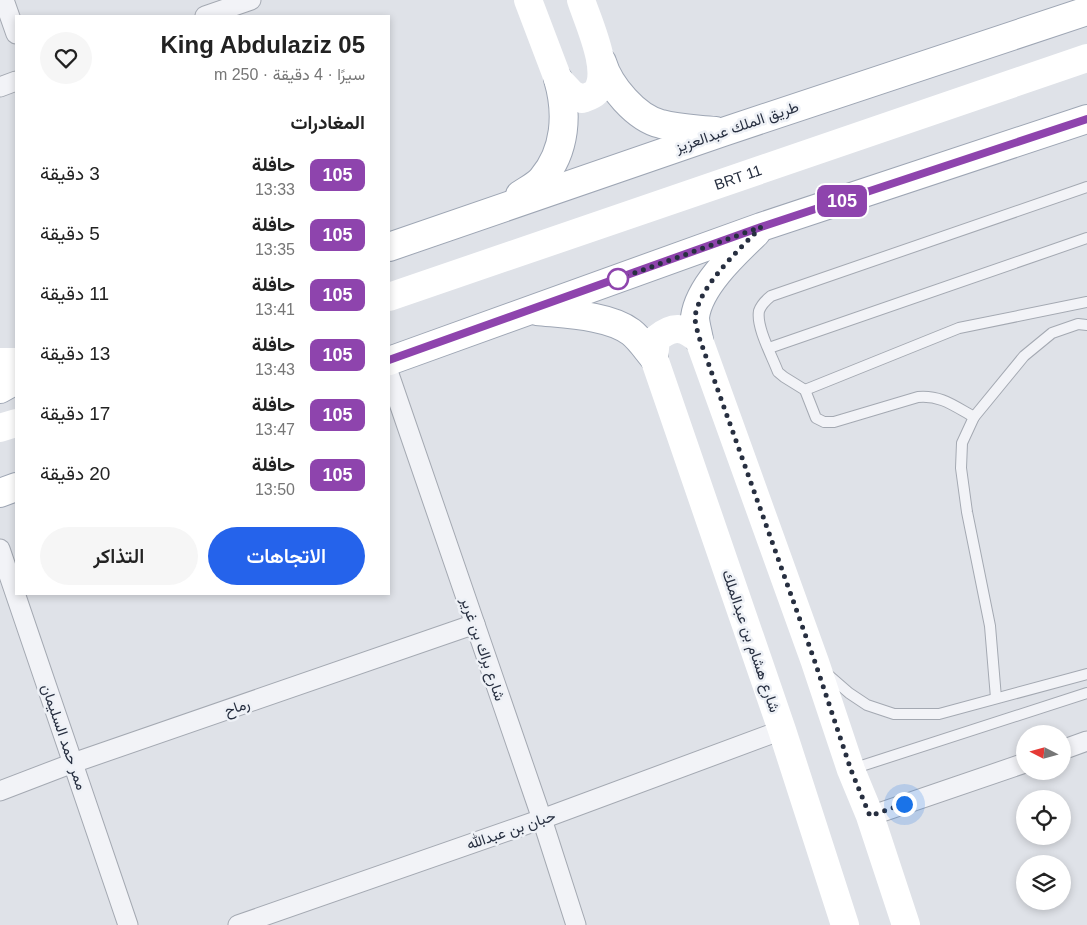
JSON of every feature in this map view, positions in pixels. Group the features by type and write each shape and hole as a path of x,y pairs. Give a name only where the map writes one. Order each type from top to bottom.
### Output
{"main road":[{"path":"502,209 541,181 550,169 561,145 564,126 563,97 558,79 528,0"},
{"path":"581,0 604,70 622,98 652,122 662,125 724,132"},
{"name":"طريق الملك عبدالعزيز","path":"390,247 502,209 534,196 1087,10"},
{"name":"BRT 11","path":"390,297 1087,58"},
{"path":"558,79 572,94 582,99 590,96 596,92 601,82 602,62"},
{"path":"390,360 761,227 1077,126"},
{"path":"761,227 734,254 700,299 695,318 700,340 815,662 851,770 870,816 906,925"},
{"path":"530,310 610,322 631,332 654,358"},
{"path":"654,358 656,339 666,331 679,328 691,332 700,340"},
{"name":"شارع هشام بن عبدالملك","path":"654,358 782,730 845,925"},
{"path":"0,362 15,362"},
{"path":"0,388 15,380"},
{"path":"0,428 15,423"},
{"path":"0,493 15,487"}],"street":[{"path":"4,0 15,31"},
{"path":"208,15 250,0"},
{"path":"0,87 15,81"},
{"name":"شارع براك بن غرير","path":"390,377 542,819 576,925"},
{"name":"ممر حمد السليمان","path":"0,548 15,592"},
{"name":"ممر حمد السليمان","path":"16,595 128,925"},
{"name":"رماح","path":"0,791 73,763 475,624"},
{"name":"حبان بن عبدالله","path":"249,923 542,819 782,730"},
{"path":"1071,747 1087,741"},
{"path":"870,816 1016,766"}],"lane":[{"path":"974,417 940,398 928,396 918,397 834,422 824,422 816,418 805,390 778,372 758,322 759,310 771,296 1087,186"},
{"path":"769,348 1087,238"},
{"path":"805,390 959,328 1087,302"},
{"path":"996,698 990,626 967,512 961,468 962,443 974,417 1024,356 1052,332 1078,324 1087,325"},
{"path":"815,662 849,693 867,705 894,714 939,714 1087,674"},
{"path":"851,770 1087,692"}],"bus line":[{"name":"105","path":"390,360 761,227 1087,119"}],"route":[{"path":"618,279 761,227 734,254 700,299 695,318 700,340 815,662 851,770 870,816 904,804"}]}
